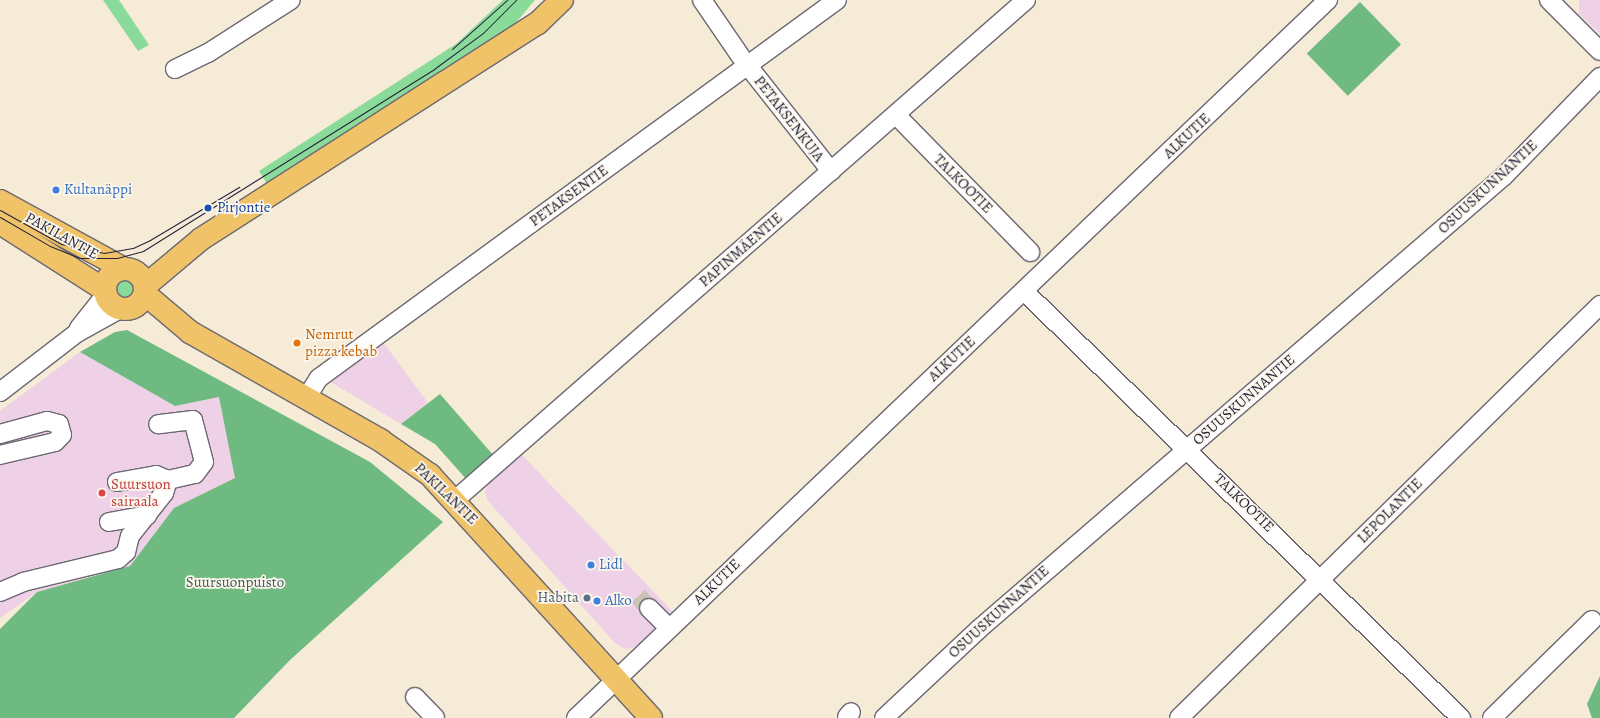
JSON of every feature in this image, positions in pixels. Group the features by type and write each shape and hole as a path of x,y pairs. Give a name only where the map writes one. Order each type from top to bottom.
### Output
{"main road":[{"path":"510,39 542,0"},
{"path":"137,280 135,307 113,301 110,276 137,280 510,39 538,23 562,0"},
{"name":"PAKILANTIE","path":"0,201 137,280 190,332"},
{"name":"PAKILANTIE","path":"0,223 113,301 190,332 307,397 415,463 455,500 651,718"}],"street":[{"path":"175,69 208,53 291,0"},
{"name":"PETAKSENKUJA","path":"702,0 745,61 831,171"},
{"name":"PETAKSENTIE","path":"307,397 319,378 745,61 838,0"},
{"name":"PAPINMÄENTIE","path":"455,500 1026,0"},
{"name":"ALKUTIE","path":"576,718 669,628 1025,292 1328,0"},
{"path":"1555,2 1600,51"},
{"name":"OSUUSKUNNANTIE","path":"884,718 979,629 1504,176 1600,77"},
{"name":"TALKOOTIE","path":"896,115 1030,252"},
{"name":"TALKOOTIE","path":"1025,292 1188,448 1461,718"},
{"path":"0,392 77,333 113,301"},
{"name":"LEPOLANTIE","path":"1179,718 1322,580 1600,305"},
{"path":"117,482 156,475 168,480 195,474 204,462 193,420 158,424"},
{"path":"0,434 47,421 59,424 62,435 55,442 0,455"},
{"path":"0,592 22,582 118,559 126,552 130,536 164,494 168,480"},
{"path":"108,522 147,515"},
{"path":"649,608 669,628"},
{"path":"1492,718 1592,620"},
{"path":"415,697 435,718"}],"shaded area":[{"path":"1579,0 1600,0 1600,34 1579,14"},
{"path":"383,342 428,403 401,424 329,381"},
{"name":"Suursuon sairaala","path":"80,352 175,406 219,397 236,478 174,508 130,566 37,592 0,618 0,411"},
{"path":"521,454 674,613 637,647 625,649 615,643 488,501 485,491 489,481"}],"green space":[{"path":"103,0 119,0 149,45 138,51"},
{"path":"503,0 535,0 513,26 269,187 259,171 456,44"},
{"path":"1360,2 1401,44 1348,96 1307,53"},
{"path":"126,278 134,281 137,289 134,297 126,300 118,297 115,289 118,281"},
{"name":"Suursuonpuisto","path":"127,330 370,462 443,522 290,660 234,718 0,718 0,629 37,592 130,566 174,508 235,478 219,397 175,406 80,352 115,332"},
{"path":"440,394 494,456 467,480 435,444 401,424"},
{"path":"1600,676 1600,718 1592,718 1587,704"}],"tunnel":[{"path":"638,596 649,608"}],"tram line":[{"path":"452,49 507,0"},
{"path":"0,217 50,246 80,258 117,258 143,251 434,69 483,33 516,0"},
{"path":"0,210 61,244 104,253 133,248 150,240 239,187"}],"place":[{"name":"Kultanäppi","path":"56,190"},
{"name":"Pirjontie","path":"208,208"},
{"name":"Nemrut pizza kebab","path":"297,343"},
{"name":"Suursuon sairaala","path":"102,493"},
{"name":"Lidl","path":"591,565"},
{"name":"Habita","path":"587,598"},
{"name":"Alko","path":"597,601"}]}
